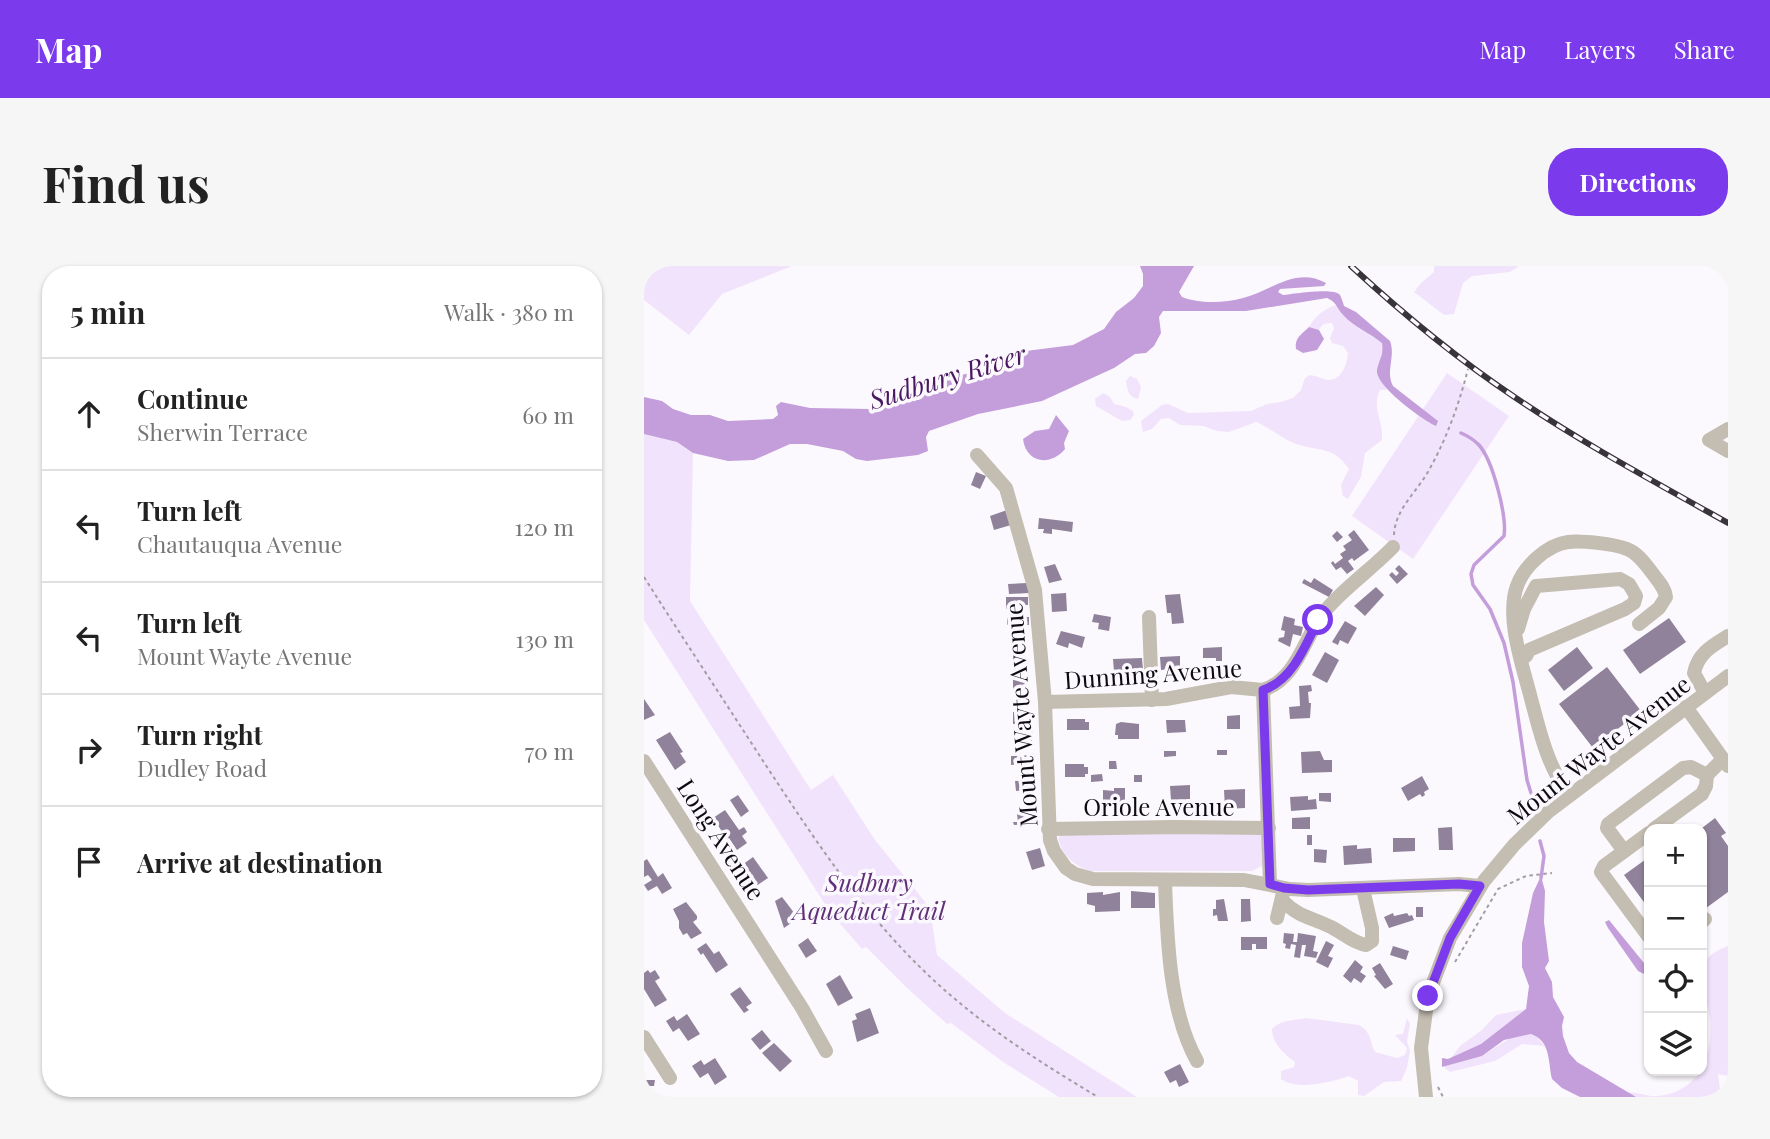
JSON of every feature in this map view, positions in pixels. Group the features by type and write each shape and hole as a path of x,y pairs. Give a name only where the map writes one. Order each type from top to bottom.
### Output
{"street":[{"path":"1728,429 1709,440 1728,451"},
{"name":"Mount Wayte Avenue","path":"977,455 1006,488 1030,567 1037,603 1045,702 1048,829 1054,850 1066,868 1075,874 1103,880 1244,880 1279,891 1459,884 1480,886 1524,834 1569,795 1728,676"},
{"path":"1569,795 1548,758 1516,635 1514,604 1517,585 1527,568 1547,550 1568,542 1628,549 1642,559 1665,590 1666,597 1659,608 1639,624"},
{"path":"1277,918 1279,891 1269,828 1263,690 1284,677 1325,611 1393,547"},
{"path":"1516,635 1524,609 1540,579 1620,573 1632,577 1640,586 1644,601 1639,608 1523,657"},
{"path":"1149,617 1152,700"},
{"path":"1705,693 1693,673 1696,662 1703,652 1728,635"},
{"name":"Dunning Avenue","path":"1045,702 1152,700 1231,687 1263,690"},
{"path":"1686,707 1725,763 1707,775"},
{"name":"Long Avenue","path":"644,761 802,1008 826,1051"},
{"path":"1624,851 1607,828 1608,824 1683,768 1693,768 1707,775"},
{"path":"1661,824 1702,794 1706,789 1707,775"},
{"name":"Oriole Avenue","path":"1048,829 1269,828"},
{"path":"1644,837 1604,866 1602,874 1644,930"},
{"path":"1165,881 1178,1017 1188,1046 1197,1061"},
{"path":"1426,1097 1421,1048 1428,996 1450,938 1480,886"},
{"path":"1279,891 1296,913 1366,945 1372,941 1373,931 1363,889"},
{"path":"644,1037 670,1078"}],"path":[{"path":"1393,547 1394,525 1398,515 1430,469 1452,419 1468,369"},
{"path":"644,578 813,838 889,935 924,972 985,1023 1098,1097"},
{"path":"1451,970 1498,889 1533,874 1552,873"},
{"path":"1437,1081 1443,1097"}],"green space":[{"path":"644,266 792,266 722,294 689,335 644,300"},
{"path":"1434,266 1519,266 1510,272 1472,276 1463,283 1454,314 1444,315 1414,292 1434,272"},
{"path":"1337,305 1341,314 1383,343 1379,371 1387,390 1380,390 1377,403 1382,440 1365,453 1361,477 1348,499 1343,496 1341,485 1349,469 1344,462 1328,451 1294,443 1256,422 1229,432 1203,426 1180,425 1169,418 1161,419 1152,429 1143,432 1141,421 1162,405 1168,404 1188,413 1251,411 1293,398 1301,390 1305,378 1310,375 1328,380 1337,377 1345,366 1348,353 1343,346 1332,343 1332,323 1324,324 1319,330 1309,327 1321,313"},
{"path":"1447,373 1509,416 1413,559 1352,516"},
{"path":"1130,376 1137,379 1141,387 1138,399 1132,397 1128,390 1126,381"},
{"path":"1103,393 1110,397 1114,404 1133,411 1134,415 1130,420 1122,421 1096,406 1095,399"},
{"name":"Sudbury Aqueduct Trail","path":"644,434 677,442 693,453 690,601 811,790 833,775 875,840 930,908 937,955 1005,1013 1137,1097 1059,1097 1003,1062 951,1023 947,1024 866,947 862,949 830,912 644,620"},
{"path":"1063,832 1261,834 1264,865 1252,871 1090,871 1074,863 1066,855 1058,838"},
{"path":"1728,946 1728,1076 1718,1074 1721,1097 1636,1097 1626,1092 1654,1096 1672,1093 1683,1088 1696,1076 1707,1076 1710,1020 1707,1006 1707,960 1715,952"},
{"path":"1526,1009 1481,1044 1451,1058 1460,1046 1482,1030 1496,1015"},
{"path":"1306,1018 1359,1025 1368,1034 1375,1052 1397,1058 1405,1055 1407,1048 1395,1035 1403,1034 1407,1018 1410,1024 1407,1041 1410,1051 1401,1081 1384,1082 1364,1096 1358,1095 1358,1081 1349,1076 1305,1085 1288,1083 1281,1079 1281,1071 1294,1067 1295,1062 1276,1043 1272,1029 1284,1022"},
{"path":"1531,1034 1545,1046 1522,1044 1495,1061 1450,1072 1445,1068 1482,1056 1510,1038"}],"shaded area":[{"path":"1140,266 1194,266 1179,292 1182,297 1204,302 1243,298 1294,278 1315,278 1326,283 1324,286 1280,289 1278,292 1283,295 1330,291 1340,295 1344,306 1356,312 1390,341 1390,375 1393,386 1438,421 1436,426 1411,410 1384,385 1377,370 1382,343 1347,319 1327,298 1246,311 1163,311 1159,317 1161,333 1154,346 1146,353 1135,354 1114,368 1042,401 978,414 929,431 926,437 928,451 918,455 867,461 856,459 843,451 807,444 790,444 754,460 728,461 693,453 677,442 644,434 644,397 662,401 673,409 691,415 710,415 728,421 773,419 778,415 776,406 781,402 810,408 872,409 893,402 910,390 972,372 1009,353 1073,345 1104,329 1116,312 1134,298 1143,286"},
{"path":"1309,327 1319,330 1324,339 1317,350 1303,353 1296,349 1296,342"},
{"path":"1056,415 1069,431 1064,443 1065,449 1053,458 1040,460 1029,453 1023,439 1035,431 1049,429"},
{"path":"1541,876 1545,891 1544,922 1549,961 1545,968 1552,982 1553,997 1564,1017 1563,1036 1569,1053 1577,1062 1636,1097 1580,1097 1562,1088 1552,1079 1545,1047 1531,1034 1504,1040 1482,1056 1442,1067 1442,1058 1448,1059 1481,1044 1526,1009 1529,986 1522,967 1522,943 1533,893"},
{"path":"1609,920 1644,963 1644,974 1638,971 1605,922"}],"building":[{"path":"976,472 986,476 980,489 971,485"},
{"path":"1007,510 1011,525 994,530 990,516"},
{"path":"1039,518 1073,522 1072,532 1052,529 1052,534 1043,533 1044,529 1038,529"},
{"path":"1354,530 1369,550 1354,561 1352,558 1348,561 1354,569 1347,574 1341,567 1336,570 1331,563 1333,561 1335,564 1343,558 1340,554 1346,550 1343,546 1352,540 1348,535"},
{"path":"1337,531 1343,537 1337,542 1332,536"},
{"path":"1055,564 1062,580 1049,583 1044,567"},
{"path":"1399,565 1408,574 1397,584 1389,575 1392,572 1396,576 1399,573 1395,569"},
{"path":"1314,578 1333,590 1329,597 1302,583 1304,579 1311,583"},
{"path":"1028,583 1029,593 1009,594 1008,584"},
{"path":"1376,587 1384,595 1365,616 1354,606"},
{"path":"1066,593 1067,611 1052,612 1051,594"},
{"path":"1180,594 1184,623 1172,624 1171,613 1167,613 1165,595"},
{"path":"1006,597 1028,597 1028,605 1013,605 1013,609 1006,609"},
{"path":"1094,614 1111,617 1109,631 1098,629 1099,623 1092,622"},
{"path":"1284,616 1295,619 1294,625 1303,627 1301,636 1293,634 1290,647 1278,641 1284,637 1285,631 1281,630"},
{"path":"1007,617 1029,617 1029,625 1007,625"},
{"path":"1669,618 1686,642 1640,674 1623,650"},
{"path":"1345,621 1357,628 1348,644 1340,640 1338,645 1332,642"},
{"path":"1061,631 1085,637 1082,648 1069,643 1068,648 1056,644"},
{"path":"1222,647 1222,661 1203,658 1203,648"},
{"path":"1577,647 1593,668 1564,691 1548,670"},
{"path":"1325,652 1339,660 1327,683 1312,675"},
{"path":"1180,656 1180,668 1161,670 1160,657"},
{"path":"1142,658 1143,670 1114,672 1113,659"},
{"path":"1607,667 1641,711 1593,748 1559,704"},
{"path":"1027,673 1027,691 1013,691 1013,674"},
{"path":"1311,685 1312,691 1308,692 1311,703 1310,718 1290,719 1289,707 1300,706 1299,686"},
{"path":"644,699 655,715 644,720"},
{"path":"1013,712 1018,712 1018,717 1033,717 1032,741 1018,741 1019,724 1013,724"},
{"path":"1240,715 1240,729 1227,729 1227,716"},
{"path":"1067,719 1085,719 1085,722 1089,722 1089,730 1067,730"},
{"path":"1166,720 1185,720 1186,732 1167,733"},
{"path":"1116,724 1139,724 1139,739 1118,739 1118,735 1115,735"},
{"path":"670,732 686,762 675,770 656,740"},
{"path":"1217,750 1227,750 1227,755 1217,755"},
{"path":"1164,751 1176,751 1176,756 1164,757"},
{"path":"1320,751 1324,760 1332,760 1332,772 1302,773 1301,752"},
{"path":"1034,755 1035,762 1011,765 1011,756"},
{"path":"1109,761 1116,761 1117,769 1109,769"},
{"path":"1065,764 1084,764 1084,767 1088,767 1088,774 1085,774 1085,777 1065,777"},
{"path":"1102,774 1103,781 1091,782 1091,775"},
{"path":"1134,775 1142,775 1142,782 1134,782"},
{"path":"1422,776 1429,789 1422,797 1420,794 1408,801 1401,788"},
{"path":"1036,780 1037,789 1016,791 1015,781"},
{"path":"1190,785 1190,799 1171,800 1170,786"},
{"path":"1114,788 1125,788 1125,806 1103,806 1103,790 1114,791"},
{"path":"1245,789 1245,808 1225,809 1224,790"},
{"path":"1319,793 1331,793 1331,802 1319,801"},
{"path":"738,795 749,811 741,817 730,800"},
{"path":"1308,796 1308,800 1316,799 1317,809 1291,811 1290,797"},
{"path":"725,810 739,830 744,827 747,832 742,836 747,843 737,850 713,818"},
{"path":"1037,813 1038,823 1014,825 1013,822 1018,822 1017,814"},
{"path":"1310,817 1310,829 1292,829 1292,818"},
{"path":"1715,818 1726,833 1721,836 1728,846 1728,892 1707,907 1707,887 1707,824"},
{"path":"1452,827 1453,850 1439,850 1438,828"},
{"path":"1307,835 1312,835 1312,845 1307,845"},
{"path":"1393,838 1415,838 1415,851 1393,852"},
{"path":"1357,845 1357,849 1371,848 1372,863 1344,865 1343,846"},
{"path":"1040,848 1045,866 1032,870 1026,852"},
{"path":"1314,849 1327,850 1326,863 1314,862"},
{"path":"753,857 768,878 756,886 742,865"},
{"path":"647,859 658,877 663,873 672,888 662,894 657,886 648,891 644,885 652,880 648,875 644,877 644,861"},
{"path":"1644,861 1644,902 1624,875"},
{"path":"1131,891 1155,893 1155,908 1131,908"},
{"path":"1103,892 1103,895 1120,892 1120,911 1095,912 1095,906 1087,904 1087,893"},
{"path":"782,897 795,914 791,917 794,921 784,928 775,901"},
{"path":"1224,899 1228,921 1218,921 1217,915 1213,916 1213,909 1216,909 1216,900"},
{"path":"1241,899 1250,899 1251,921 1241,922"},
{"path":"686,902 697,916 693,922 702,933 691,939 687,933 683,935 673,909"},
{"path":"1416,907 1423,907 1423,917 1416,917"},
{"path":"1393,913 1394,916 1407,913 1412,915 1414,920 1389,928 1384,917"},
{"path":"1284,933 1294,934 1293,942 1297,942 1298,933 1316,936 1313,951 1318,952 1316,958 1304,956 1306,945 1302,945 1300,958 1294,957 1296,945 1291,944 1290,949 1285,948"},
{"path":"1241,937 1267,937 1267,949 1256,949 1256,944 1252,944 1252,950 1241,950"},
{"path":"808,938 817,951 806,958 798,945"},
{"path":"1326,941 1334,945 1328,956 1333,958 1328,968 1316,962"},
{"path":"706,943 714,954 719,951 728,965 716,973 703,953 701,955 697,949"},
{"path":"1393,946 1409,951 1406,960 1390,955"},
{"path":"1355,960 1363,967 1360,972 1366,976 1361,983 1354,978 1351,983 1343,976"},
{"path":"1380,963 1393,984 1385,989 1374,976 1376,975 1372,968"},
{"path":"648,970 650,973 655,970 660,978 655,981 667,1000 655,1007 644,989 644,973"},
{"path":"840,975 853,998 838,1006 826,984"},
{"path":"740,987 752,1003 746,1007 749,1010 744,1013 730,994"},
{"path":"870,1008 879,1033 857,1042 852,1021 857,1019 855,1014"},
{"path":"687,1014 700,1034 688,1041 679,1028 673,1032 666,1021 674,1016 677,1021"},
{"path":"762,1030 771,1041 760,1050 751,1039"},
{"path":"774,1043 792,1061 780,1072 762,1053"},
{"path":"715,1058 727,1077 715,1085 708,1073 700,1078 692,1066 701,1060 704,1065"},
{"path":"1180,1064 1189,1082 1179,1087 1176,1080 1170,1083 1164,1072"},
{"path":"646,1080 655,1080 654,1086 646,1086"}],"waterway":[{"path":"1461,433 1475,441 1484,453 1501,503 1504,536 1474,565 1471,574 1473,585 1490,609 1504,643 1531,793"},
{"path":"1540,841 1544,856 1541,878"}],"railway":[{"path":"1351,266 1429,334 1513,396 1592,446 1728,523"}],"route":[{"path":"1318,620 1291,669 1284,677 1263,690 1270,884 1308,890 1459,884 1480,886 1450,938 1428,996"}],"water label":[{"name":"Sudbury River","path":"947,376"}]}
